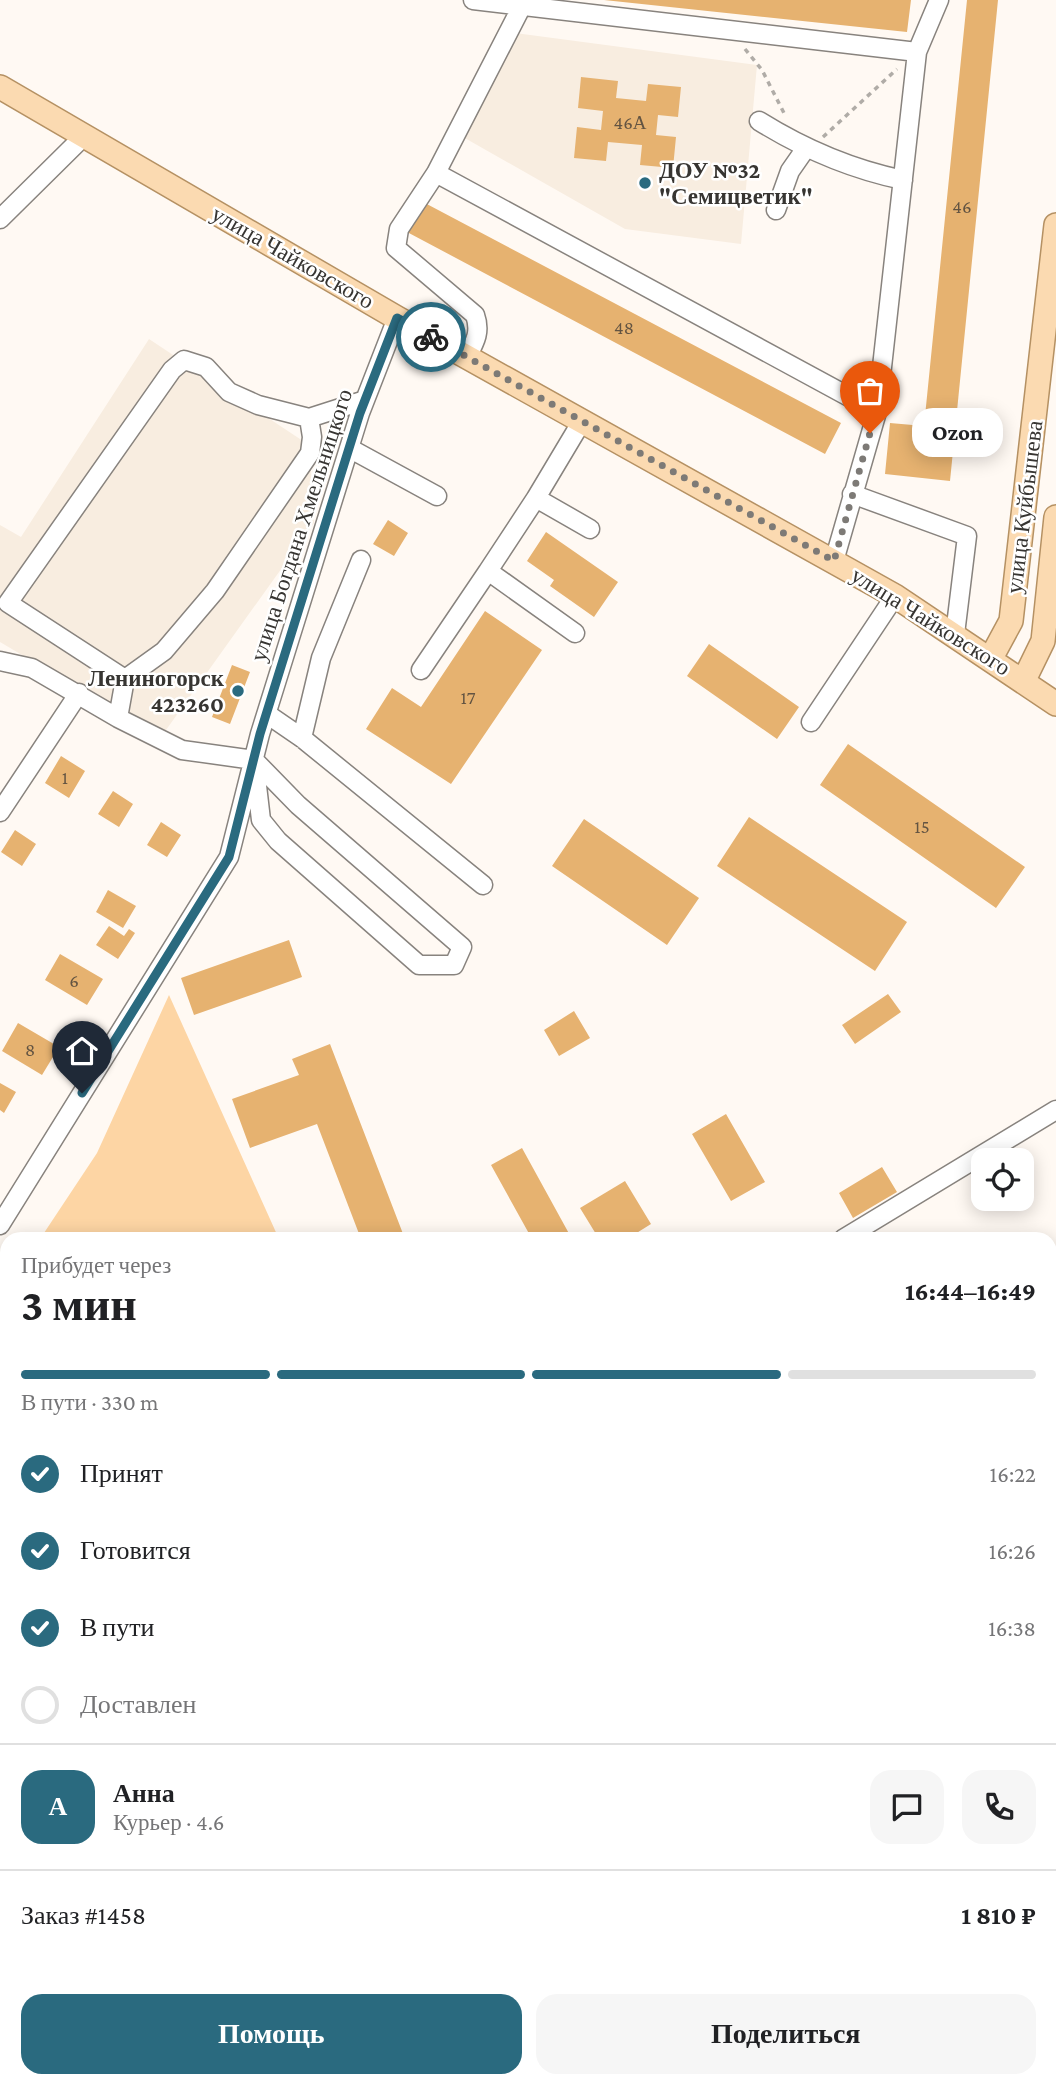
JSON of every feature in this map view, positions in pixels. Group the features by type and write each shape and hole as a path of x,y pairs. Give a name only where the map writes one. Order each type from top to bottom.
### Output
{"main road":[{"name":"улица Чайковского","path":"0,87 397,318 895,596 1024,680 1056,704"},
{"name":"улица Куйбышева","path":"991,658 1011,621 1056,225"},
{"name":"улица Куйбышева","path":"1024,680 1043,641 1056,517"}],"street":[{"path":"473,0 523,3 917,51"},
{"path":"834,561 877,412 917,51 939,0"},
{"path":"467,357 478,337 479,325 475,315 396,248 399,229 436,173 523,3"},
{"path":"759,121 803,146 868,173 903,180"},
{"path":"0,219 84,136"},
{"path":"776,210 790,171 803,146"},
{"path":"436,173 877,412"},
{"name":"улица Богдана Хмельницкого","path":"1,1224 229,857 267,714 349,448 397,318"},
{"path":"125,679 4,601 172,370 184,360 206,367 229,391 258,405 309,418 365,400"},
{"path":"118,718 125,679 164,651 215,591 310,453 312,437 309,418"},
{"path":"421,670 536,498 582,421"},
{"path":"349,448 437,496"},
{"path":"852,494 967,536 955,634"},
{"path":"536,498 590,529"},
{"path":"302,738 321,658 361,560"},
{"path":"488,571 575,633"},
{"path":"811,722 895,596"},
{"path":"0,661 33,668 118,718 182,750 254,760 298,805 462,947 454,965 419,965 278,841 261,820 254,760"},
{"path":"0,812 79,693"},
{"path":"267,714 302,738 483,885"},
{"path":"855,1232 1056,1110"}],"path":[{"path":"741,31 742,45 778,97 803,146 917,51"}],"shaded area":[{"name":"ДОУ №32 \"Семицветик\"","path":"515,33 757,65 741,244 625,229 463,137"},
{"path":"149,339 309,445 314,523 161,737 0,642 0,525 21,537"},
{"path":"169,995 276,1232 45,1232 97,1153"}],"building":[{"path":"604,0 911,0 907,32"},
{"path":"967,0 998,0 950,481 885,474 890,423 924,426"},
{"path":"581,77 618,81 616,98 646,101 648,84 681,87 678,117 658,115 656,135 676,137 673,168 640,165 642,145 608,142 606,161 574,158 577,127 601,130 603,111 578,108"},
{"path":"423,202 841,423 825,454 407,232"},
{"path":"388,520 408,533 394,556 373,544"},
{"path":"546,532 618,582 594,617 550,586 554,580 527,561"},
{"path":"485,611 542,650 451,784 366,729 392,688 421,707"},
{"path":"709,644 799,707 777,739 687,676"},
{"path":"232,665 250,672 230,724 212,717"},
{"path":"848,744 1025,867 996,908 820,785"},
{"path":"61,756 85,771 69,798 45,783"},
{"path":"113,791 133,804 119,827 98,814"},
{"path":"749,817 907,922 875,971 717,866"},
{"path":"584,819 699,898 667,945 552,866"},
{"path":"161,822 181,835 167,857 147,845"},
{"path":"15,830 36,844 22,866 1,852"},
{"path":"108,890 136,906 123,928 96,912"},
{"path":"109,926 124,936 129,929 135,933 118,959 96,945"},
{"path":"289,940 302,977 194,1015 181,978"},
{"path":"60,954 103,979 87,1005 45,980"},
{"path":"888,994 901,1012 855,1044 842,1025"},
{"path":"574,1011 590,1038 559,1056 544,1030"},
{"path":"18,1023 59,1047 42,1075 2,1051"},
{"path":"330,1044 402,1232 358,1232 317,1124 250,1148 232,1099 299,1075 292,1059"},
{"path":"0,1083 16,1092 4,1113 0,1110"},
{"path":"726,1114 765,1182 731,1201 692,1134"},
{"path":"522,1148 568,1232 528,1232 491,1165"},
{"path":"882,1167 897,1192 853,1218 839,1193"},
{"path":"625,1181 651,1224 638,1232 595,1232 580,1208"}],"way so far":[{"path":"431,337 834,561 870,433"}],"place":[{"name":"ДОУ №32 \"Семицветик\"","path":"645,183"},
{"name":"Ozon","path":"870,433"},
{"name":"Лениногорск 423260","path":"238,691"}],"route":[{"path":"82,1093 229,857 260,734 360,413 397,318 431,337"}]}
